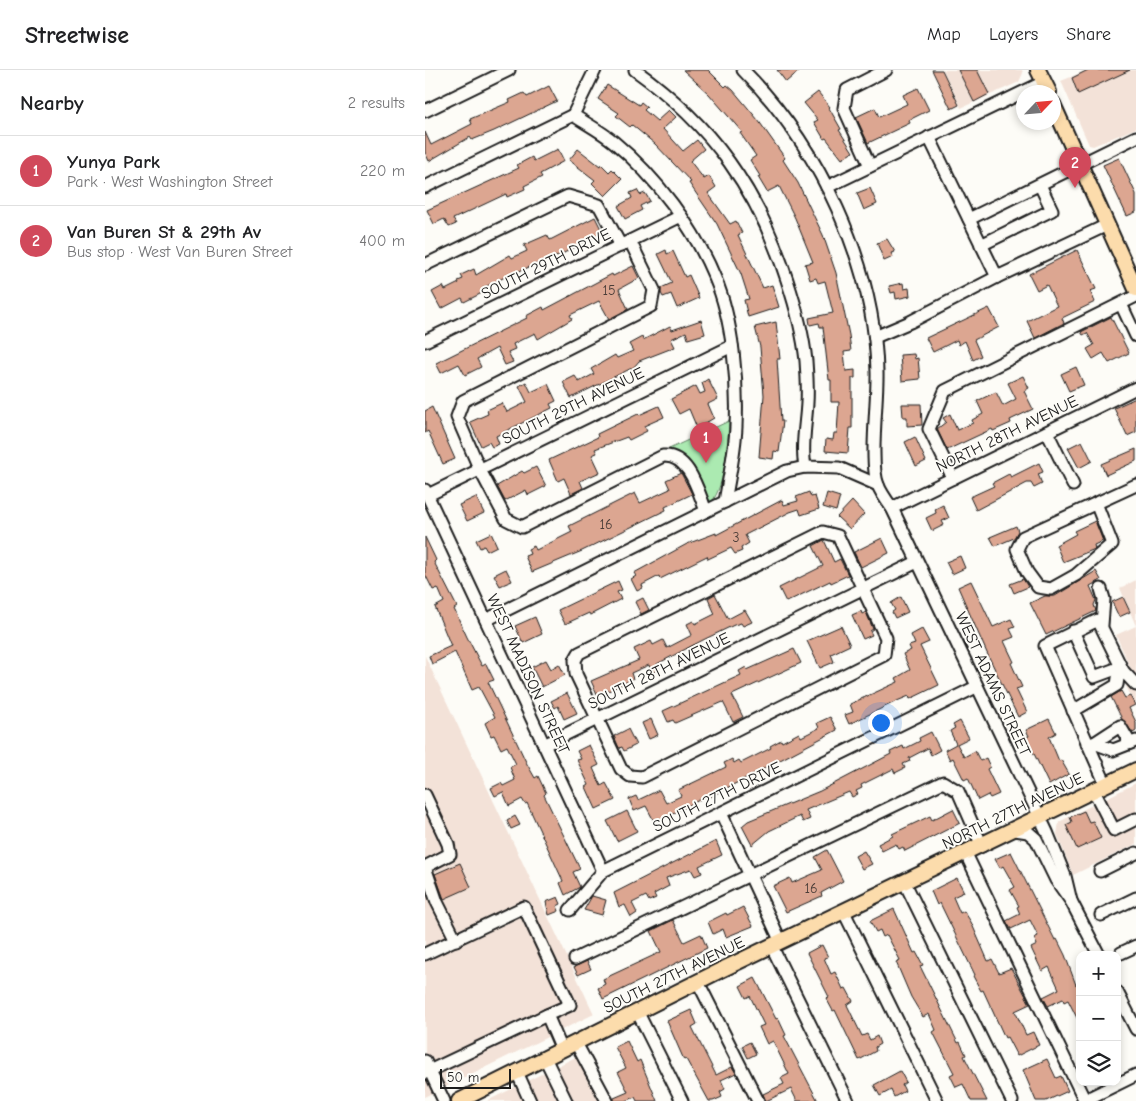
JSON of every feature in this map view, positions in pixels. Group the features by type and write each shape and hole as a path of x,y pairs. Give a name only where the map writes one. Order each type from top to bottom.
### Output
{"main road":[{"path":"1061,121 1136,290"},
{"name":"NORTH 27TH AVENUE","path":"905,883 1136,770"},
{"name":"SOUTH 27TH AVENUE","path":"459,1101 698,982 905,883"}],"street":[{"path":"425,111 509,70"},
{"path":"425,188 573,115 595,70"},
{"path":"635,70 667,93 693,118 733,166 763,216 777,250 800,319 807,400 803,455 805,467"},
{"name":"WEST ADAMS STREET","path":"743,70 784,117 827,187 847,229 875,337 877,372 875,459 878,485 892,508 1039,818 1065,876 1071,901"},
{"path":"870,166 844,108 847,90 886,70"},
{"path":"827,187 929,137 1043,77"},
{"path":"573,115 613,141 645,171 681,216 715,278 732,346 736,379 736,428 725,502"},
{"path":"929,137 997,277"},
{"path":"969,220 1080,163 1136,137"},
{"path":"981,245 1052,210 1040,185"},
{"path":"425,266 568,196 599,205 654,290 651,306 463,401 457,417 480,470 506,519 522,527 663,456 671,456 684,464 706,511"},
{"name":"SOUTH 29TH DRIVE","path":"425,342 681,216"},
{"path":"875,337 910,322 997,277 1107,225"},
{"path":"953,478 929,429 945,391 1136,296"},
{"path":"1121,304 1136,336"},
{"name":"SOUTH 29TH AVENUE","path":"426,493 480,470 732,346"},
{"name":"NORTH 28TH AVENUE","path":"892,508 1136,388"},
{"path":"1047,432 1073,485"},
{"path":"486,620 787,471 805,467 839,468 878,485"},
{"path":"1096,503 1112,544 1076,575 1051,589 1038,587 1027,572 1017,549 1023,537 1096,503 1136,485"},
{"name":"WEST MADISON STREET","path":"426,493 603,871"},
{"path":"823,532 838,536 886,638 884,655 642,776 630,776 621,769 596,720 576,674 575,660 579,653 813,536 823,532"},
{"path":"862,589 917,562"},
{"name":"SOUTH 28TH AVENUE","path":"544,745 862,589"},
{"path":"1101,589 1104,599 1102,625 1122,669 1136,685"},
{"path":"1102,625 1095,620 1045,646 1073,711 1090,743 1100,788 1114,830 1136,819"},
{"path":"1073,631 1094,677 1122,669"},
{"path":"1073,711 1117,685 1122,669"},
{"name":"SOUTH 27TH DRIVE","path":"603,871 976,688"},
{"path":"1121,726 1133,742 1113,750 1090,743 1121,726"},
{"path":"575,959 943,782 958,791 983,846"},
{"path":"425,796 448,844 450,854 425,867 437,902 456,940"},
{"path":"721,813 751,876 776,944 848,1101"},
{"name":"WEST ADAMS STREET","path":"1015,830 1032,834 1056,880 1071,901 1097,951"},
{"path":"1100,871 1136,853"},
{"path":"966,854 1085,1101 1136,1075"},
{"path":"569,910 603,871"},
{"path":"905,883 1012,1101"},
{"path":"1101,915 1136,898"},
{"path":"425,954 524,907 570,1005 427,1068 444,1101"},
{"path":"844,912 937,1101"},
{"path":"1121,953 1136,946"},
{"path":"698,982 758,1101"},
{"path":"1119,996 1136,1029"},
{"path":"638,1012 682,1101"},
{"path":"547,1016 562,1050"},
{"path":"576,1043 607,1101"},
{"path":"545,1058 565,1101"},
{"path":"517,1072 530,1101"}],"shaded area":[{"path":"943,70 1022,70 1023,73 1019,82 961,108"},
{"path":"1088,70 1136,70 1136,128 1093,146 1089,145 1061,81"},
{"path":"1136,580 1136,626 1120,588"},
{"path":"1136,626 1136,708 1123,679 1132,672 1116,635"},
{"path":"425,656 594,1014 425,1097"},
{"path":"1136,783 1136,844 1073,875 1057,834 1059,822"},
{"path":"588,1051 612,1101 487,1101"}],"green space":[{"path":"729,421 722,479 714,499 708,505 680,457 669,449"}],"building":[{"path":"683,70 708,70 725,87 727,85 733,90 758,120 785,158 783,160 798,183 823,235 836,273 849,335 851,351 844,352 846,371 855,370 855,378 852,378 852,428 850,428 848,453 825,451 826,439 833,440 834,433 837,433 839,402 831,402 831,380 829,380 823,327 820,327 819,323 810,325 809,318 833,313 825,281 818,283 816,278 810,280 805,264 813,262 795,218 779,186 767,192 750,160 756,156 740,133 742,132 709,94"},
{"path":"777,70 800,70 786,82"},
{"path":"932,70 942,70 959,105 951,109"},
{"path":"958,70 977,70 989,94 974,102"},
{"path":"1088,70 1130,70 1078,94 1072,78"},
{"path":"607,85 639,105 641,102 647,107 644,110 657,121 669,110 676,117 663,129 683,151 697,140 704,149 690,161 704,179 709,176 716,187 708,193 730,224 736,221 742,233 738,235 763,288 772,285 779,307 748,317 744,300 749,299 741,274 717,224 689,183 691,182 655,144 632,125 630,127 616,116 619,113 598,99"},
{"path":"549,86 557,101 494,131 472,140 470,137 429,161 425,152 425,132 431,145 472,124 470,119 510,102 509,100 524,93 527,97"},
{"path":"918,88 929,110 909,120 910,123 868,143 856,117 875,108 879,117 907,104 903,95"},
{"path":"818,92 830,107 841,129 839,130 853,152 842,159 826,138 824,139 814,122 818,120 804,103"},
{"path":"558,149 564,161 540,174 542,177 524,186 525,189 507,197 506,194 453,219 456,224 449,227 444,219 434,224 427,210 519,168 517,165 532,157 534,161"},
{"path":"578,149 600,166 601,164 609,172 612,169 622,179 605,196 592,183 595,180 569,160"},
{"path":"1119,158 1136,194 1136,212 1127,216 1103,165"},
{"path":"870,188 877,204 864,210 857,193"},
{"path":"637,190 640,195 645,193 650,201 640,206 642,210 625,219 618,206 632,198 630,193"},
{"path":"595,217 603,233 560,255 509,275 483,288 484,292 464,302 462,298 441,309 432,292 443,286 445,290 459,283 458,281 463,279 461,275 474,269 476,275 510,255 512,258 527,251 524,245 547,235 550,240"},
{"path":"887,239 895,252 891,253 893,257 884,261 877,243"},
{"path":"666,250 667,254 673,251 685,277 689,275 699,298 677,308 671,294 663,297 661,293 661,288 672,283 658,254"},
{"path":"1077,250 1096,289 1090,291 1095,302 1062,318 1064,323 1035,338 1027,321 1057,306 1047,285 1037,290 1029,274"},
{"path":"633,266 639,278 619,289 628,309 609,319 599,301 570,315 572,319 538,339 535,333 513,344 515,349 508,352 513,362 505,365 497,348 477,359 481,367 465,375 459,364 441,373 436,363 527,318 526,316 543,307 544,310 612,274 613,276"},
{"path":"903,283 904,289 909,288 910,296 896,299 895,292 891,293 889,286"},
{"path":"989,308 999,327 974,340 981,356 973,360 965,341 959,345 957,340 933,352 926,338"},
{"path":"1111,317 1129,353 1109,363 1103,353 1093,359 1087,349 1094,345 1087,333 1083,335 1081,332"},
{"path":"701,320 705,334 688,339 686,332 671,339 675,347 639,361 634,367 571,398 563,382 575,376 579,382 594,374 591,369 615,355 617,358 633,351 629,344 642,337 643,340 670,326 672,330"},
{"path":"776,322 780,359 777,359 781,421 783,421 779,452 774,451 773,459 759,457 764,395 760,347 755,327"},
{"path":"914,354 915,359 918,358 920,379 902,381 900,355"},
{"path":"1076,367 1084,385 1069,391 1061,374"},
{"path":"1023,376 1029,388 1024,391 1033,409 1010,420 1011,423 993,431 992,429 947,450 937,429 946,422 943,418 950,414 957,430 973,423 972,420 983,414 977,401 996,392 1003,406 1016,399 1008,383"},
{"path":"708,379 718,399 708,404 714,418 697,428 689,409 679,414 671,399 696,386 700,394 705,392 702,383"},
{"path":"526,382 531,392 548,384 556,401 550,404 552,408 496,436 499,444 492,447 489,442 481,446 470,422 488,414 487,410 502,403 507,412 527,402 519,386"},
{"path":"1136,398 1136,432 1127,436 1114,408"},
{"path":"902,404 921,404 922,425 907,426 907,417 903,417"},
{"path":"659,406 664,417 644,426 647,431 629,440 627,437 595,449 597,453 592,455 600,472 580,481 583,488 571,494 564,478 558,481 549,460 598,437 597,434"},
{"path":"432,407 455,459 443,464 428,431 425,433 425,411"},
{"path":"915,437 926,461 916,466 905,442"},
{"path":"1082,441 1092,461 1079,468 1068,448"},
{"path":"1136,449 1136,461 1106,475 1101,464"},
{"path":"1039,463 1043,472 1038,474 1042,484 1034,488 1031,483 1027,483 976,510 970,497 994,486 992,483 1009,474 1011,477"},
{"path":"536,467 546,486 528,495 526,490 505,501 497,486 522,471 524,473"},
{"path":"681,473 692,494 665,507 666,510 582,551 532,572 525,556 530,554 528,549 534,546 536,550 572,532 569,526 635,493 640,503 670,489 666,480"},
{"path":"809,492 811,497 815,496 819,509 801,515 799,509 790,512 745,535 749,543 741,548 742,551 735,554 731,548 708,559 707,556 660,579 659,576 642,585 643,588 637,591 631,579 636,576 634,573 687,544 716,533 716,535 782,500 784,505 798,501 796,497"},
{"path":"827,493 840,497 836,511 823,507"},
{"path":"476,497 484,513 467,521 459,505"},
{"path":"852,501 864,514 850,529 837,517"},
{"path":"943,505 949,518 942,521 944,525 932,531 926,518 936,513 935,509"},
{"path":"1095,521 1103,541 1094,545 1095,549 1063,562 1056,545 1076,534 1074,531"},
{"path":"1016,526 1018,531 1014,538 995,546 990,537"},
{"path":"491,533 497,546 487,551 484,546 480,548 476,540"},
{"path":"425,537 436,560 434,562 457,607 454,609 467,637 482,666 486,664 494,680 488,682 527,764 535,778 538,776 546,793 544,795 580,869 573,872 580,887 565,895 560,883 563,881 527,803 525,804 522,799 509,806 503,792 495,796 491,788 501,783 503,786 515,780 510,767 516,764 507,746 501,749 494,735 491,736 485,723 495,717 479,687 472,690 455,652 432,664 429,656 451,646 435,607 444,602 438,588 433,590 425,574"},
{"path":"882,538 889,553 861,567 854,552"},
{"path":"824,540 834,562 840,559 848,575 831,583 830,581 786,602 779,588 823,566 813,546"},
{"path":"960,556 965,568 952,574 946,562"},
{"path":"506,569 512,581 500,586 494,575"},
{"path":"1096,571 1101,580 1090,586 1096,600 1094,605 1096,611 1046,635 1030,603 1045,596 1055,596"},
{"path":"1023,579 1028,587 1014,593 1010,584"},
{"path":"618,581 622,590 617,592 621,599 590,615 589,613 565,624 558,610"},
{"path":"971,581 993,627 1011,619 1015,627 1010,629 1014,637 1004,641 1014,662 1011,663 1022,687 1016,689 1027,712 1018,717 958,587"},
{"path":"715,594 728,619 745,610 752,622 743,626 741,623 734,625 703,640 657,664 659,669 652,673 649,665 631,673 633,679 598,696 591,681 639,660 634,649 651,641 653,645 663,640 667,648 692,635 687,624 693,621 695,624 715,614 708,598"},
{"path":"901,597 908,612 895,618 892,612 895,610 891,603"},
{"path":"1123,597 1130,612 1119,617 1112,602"},
{"path":"643,598 649,610 641,614 635,602"},
{"path":"861,611 862,614 866,612 873,629 870,631 872,635 863,639 852,615"},
{"path":"535,617 542,634 523,643 515,626"},
{"path":"841,626 850,645 831,654 834,662 820,668 807,641"},
{"path":"922,629 929,642 920,646 939,685 910,699 909,696 897,701 849,724 845,715 853,712 850,704 898,682 896,678 910,670 903,654 911,650 909,646 915,644 911,635"},
{"path":"794,649 801,663 732,695 743,717 733,722 723,702 675,723 673,720 668,722 663,711 741,675 739,671 746,667 747,670"},
{"path":"546,660 551,669 559,664 565,675 542,687 532,667"},
{"path":"1121,691 1125,698 1130,696 1135,705 1129,708 1136,722 1136,731 1133,733 1122,719 1111,697"},
{"path":"567,693 577,713 564,719 558,706 555,708 551,701"},
{"path":"830,717 837,730 706,799 705,797 655,823 646,806 634,811 629,799 636,796 638,800 659,790 666,803 681,796 678,790 726,767 724,763 732,759 734,763 739,760 741,763 771,748 770,746 781,740 782,742 799,733 801,737 819,728 817,723"},
{"path":"651,719 658,735 649,739 642,723"},
{"path":"1049,719 1056,733 1049,737 1059,761 1061,760 1069,774 1049,785 1026,737 1029,736 1026,730"},
{"path":"960,721 969,738 957,744 964,757 975,751 980,761 986,758 990,767 987,769 999,794 990,798 988,795 978,800 968,778 964,780 953,758 950,760 945,750 956,744 950,731 955,728 953,725"},
{"path":"628,729 636,745 624,751 622,747 619,748 614,736"},
{"path":"931,732 940,750 931,755 928,748 909,758 910,761 903,764 905,768 895,773 893,769 861,785 862,788 856,791 858,794 852,797 849,792 806,810 810,819 803,822 800,816 769,831 752,845 742,826 748,821 820,791 891,754 890,752 903,746 904,749 920,741 919,738"},
{"path":"589,745 599,765 593,768 601,786 606,783 615,800 596,809 586,787 589,785 577,760 581,759 577,751"},
{"path":"953,809 960,823 905,851 903,847 899,849 896,844 882,851 878,844 893,836 892,834 930,816 932,820"},
{"path":"627,811 637,831 617,841 607,821"},
{"path":"1084,811 1089,822 1093,821 1101,838 1077,849 1066,825 1072,822 1070,817"},
{"path":"515,816 520,825 511,829 507,821"},
{"path":"716,841 722,855 699,866 702,873 695,876 691,869 666,878 669,886 654,894 656,898 649,901 646,896 632,903 637,913 631,917 625,905 619,907 614,893"},
{"path":"827,850 843,881 821,893 822,896 786,912 773,886 790,878 792,883 822,870 815,857"},
{"path":"864,851 872,864 862,869 855,856"},
{"path":"1011,852 1055,940 1057,939 1076,985 1076,1016 1068,1000 1064,1002 1063,999 1048,1006 1043,997 1059,989 1049,967 1042,971 1031,948 1037,945 1034,938 1038,936 1030,920 1011,929 1006,921 1020,914 1017,907 1019,906 1010,890 1015,887 1003,866 1000,868 995,859"},
{"path":"460,863 471,887 444,899 435,874"},
{"path":"957,878 964,892 953,897 960,913 964,911 971,922 988,961 992,959 999,973 1011,968 1030,1004 1015,1011 1026,1035 1033,1032 1039,1045 1017,1056 1007,1037 1005,1038 983,990 981,991 973,976 975,975 940,903 937,905 931,891"},
{"path":"592,896 606,900 602,915 584,910"},
{"path":"558,897 561,904 557,906 559,911 549,915 546,902"},
{"path":"743,907 753,926 726,937 723,929 713,934 708,922"},
{"path":"894,909 914,953 916,952 923,965 920,966 958,1043 960,1042 966,1055 964,1056 987,1101 971,1101 963,1084 956,1087 950,1075 954,1073 933,1032 936,1030 929,1014 923,1017 911,997 896,962 900,960 887,935 883,937 880,930 876,932 870,921"},
{"path":"673,920 684,942 701,934 707,948 603,999 598,988 605,984 603,979 661,952 651,931"},
{"path":"822,945 828,957 824,958 831,974 835,972 843,989 846,988 853,1001 847,1005 862,1036 867,1034 870,1040 877,1036 880,1044 875,1047 876,1051 859,1060 835,1010 833,1011 826,998 829,997 807,953"},
{"path":"587,961 591,969 578,975 574,967"},
{"path":"755,978 776,1019 778,1018 786,1035 784,1036 818,1101 797,1101 791,1089 766,1101 763,1094 784,1084 781,1078 789,1074 773,1041 767,1044 759,1027 764,1025 750,996 746,998 740,986"},
{"path":"691,1010 697,1024 692,1027 716,1075 732,1067 736,1073 721,1080 725,1089 720,1092 722,1097 713,1101 709,1101 686,1059 684,1060 667,1021"},
{"path":"627,1041 637,1062 640,1060 657,1101 637,1101 635,1097 626,1101 614,1101 614,1098 628,1092 618,1072 626,1068 615,1047"},
{"path":"750,1042 756,1054 748,1058 742,1046"},
{"path":"1047,1059 1056,1078 1061,1076 1068,1091 1046,1101 1036,1101 1023,1070"},
{"path":"900,1071 906,1082 902,1085 905,1091 894,1097 891,1090 880,1096 874,1085"}],"place":[{"name":"Van Buren St & 29th Av","path":"1075,188"},
{"name":"Yunya Park","path":"706,463"}]}
